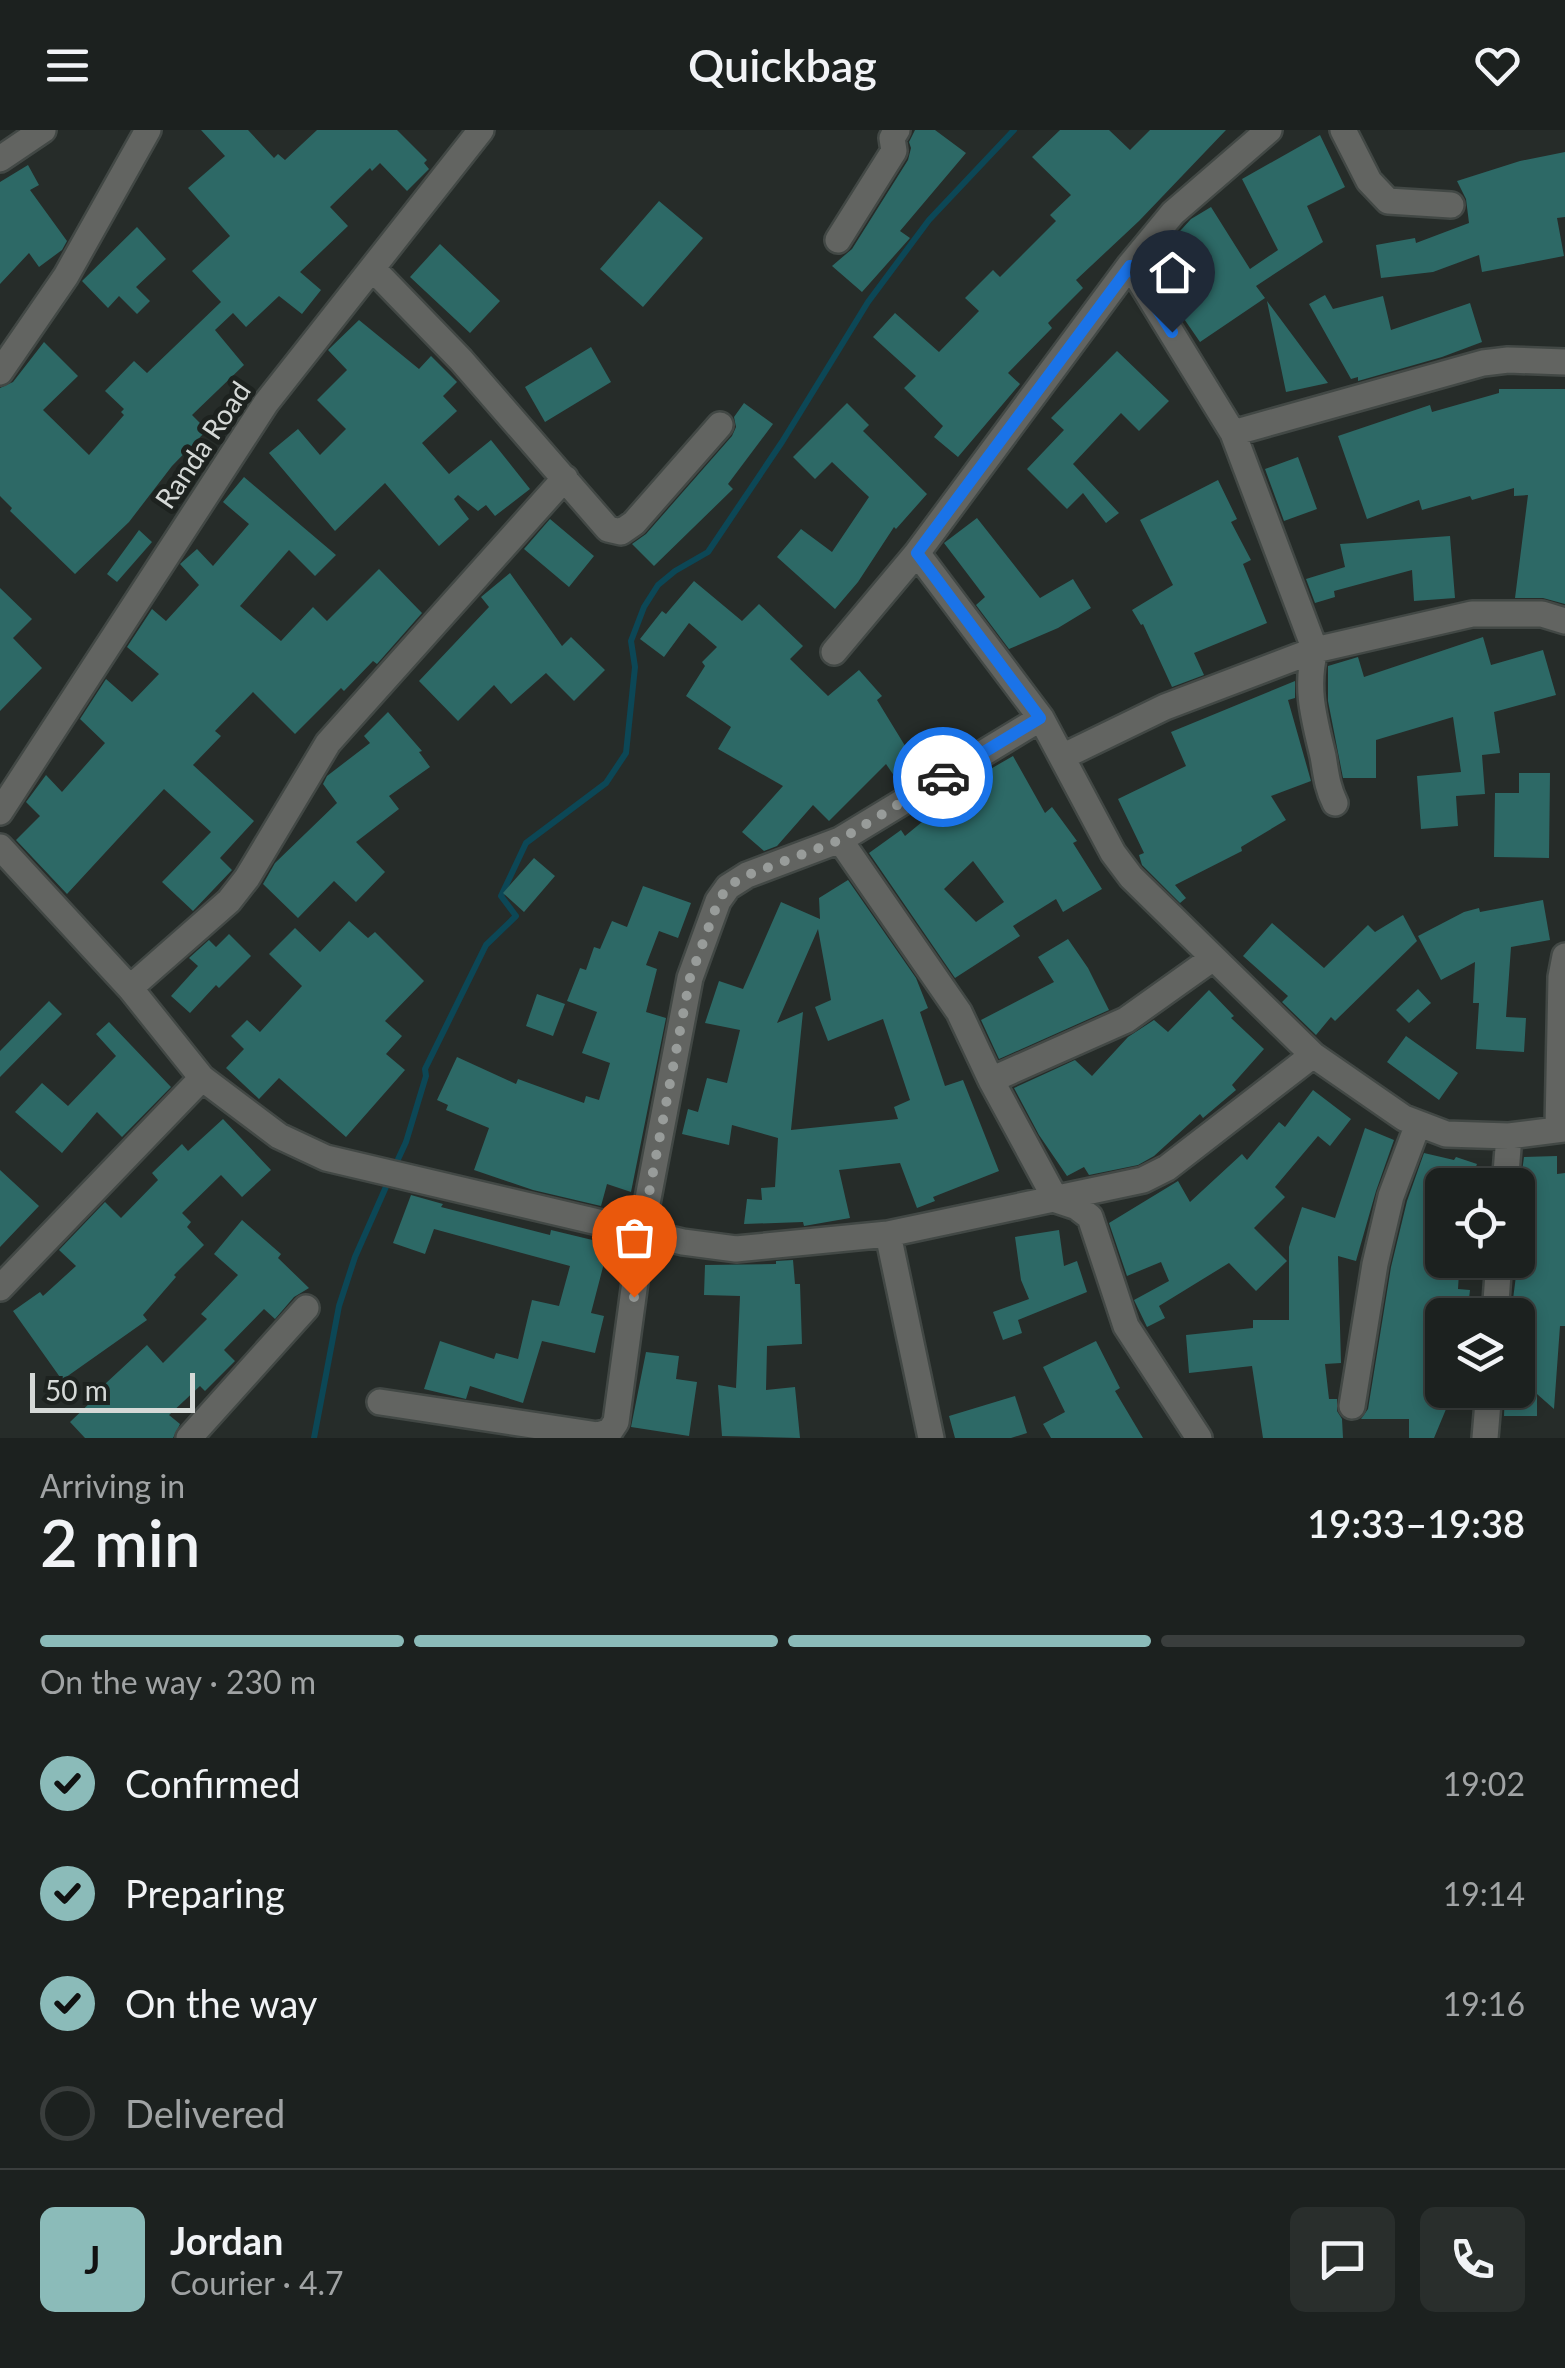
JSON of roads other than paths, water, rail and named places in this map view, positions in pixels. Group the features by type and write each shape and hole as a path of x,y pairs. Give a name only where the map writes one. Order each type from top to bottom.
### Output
{"street":[{"path":"0,159 42,130"},
{"path":"0,372 66,276 140,130"},
{"name":"Randa Road","path":"0,812 266,403 481,130"},
{"path":"838,240 894,151 892,138 897,130"},
{"path":"834,652 917,553 1173,214 1268,130"},
{"path":"1342,130 1368,181 1388,202 1451,205"},
{"path":"1130,266 1234,433 1315,650 1309,672 1309,697 1326,785 1335,803"},
{"path":"373,268 461,360 608,529 621,532 634,523 720,425"},
{"path":"1234,433 1483,363 1565,362"},
{"path":"130,988 229,901 247,878 328,743 564,478"},
{"path":"917,553 1040,718 1131,877 1313,1055 1418,1124 1446,1134 1509,1136 1562,1128 1561,977 1565,956"},
{"path":"1062,757 1164,706 1315,650 1472,614 1542,614 1565,621"},
{"path":"380,1402 598,1435 610,1431 616,1422 642,1230 690,978 718,902 728,886 840,840 1040,718"},
{"path":"840,840 959,1012 1056,1200 1078,1207 1090,1217 1126,1326 1199,1438"},
{"path":"0,847 130,988 202,1078 280,1136 326,1158 683,1242 736,1249 888,1234 1143,1180 1167,1168 1313,1055"},
{"path":"991,1080 1126,1020 1213,958"},
{"path":"0,1288 202,1078"},
{"path":"1352,1406 1375,1264 1392,1196 1418,1124"},
{"path":"1506,1168 1509,1136"},
{"path":"888,1234 932,1438"},
{"path":"188,1438 306,1308"},
{"path":"1485,1438 1488,1408"}],"waterway":[{"path":"394,1168 406,1142 425,1069 486,945 516,916 501,896 526,843 606,783 626,753 635,667 631,641 644,607 658,585 708,552 782,442 868,302 929,220 1014,130"},
{"path":"314,1438 339,1306 355,1257 389,1180"}]}
